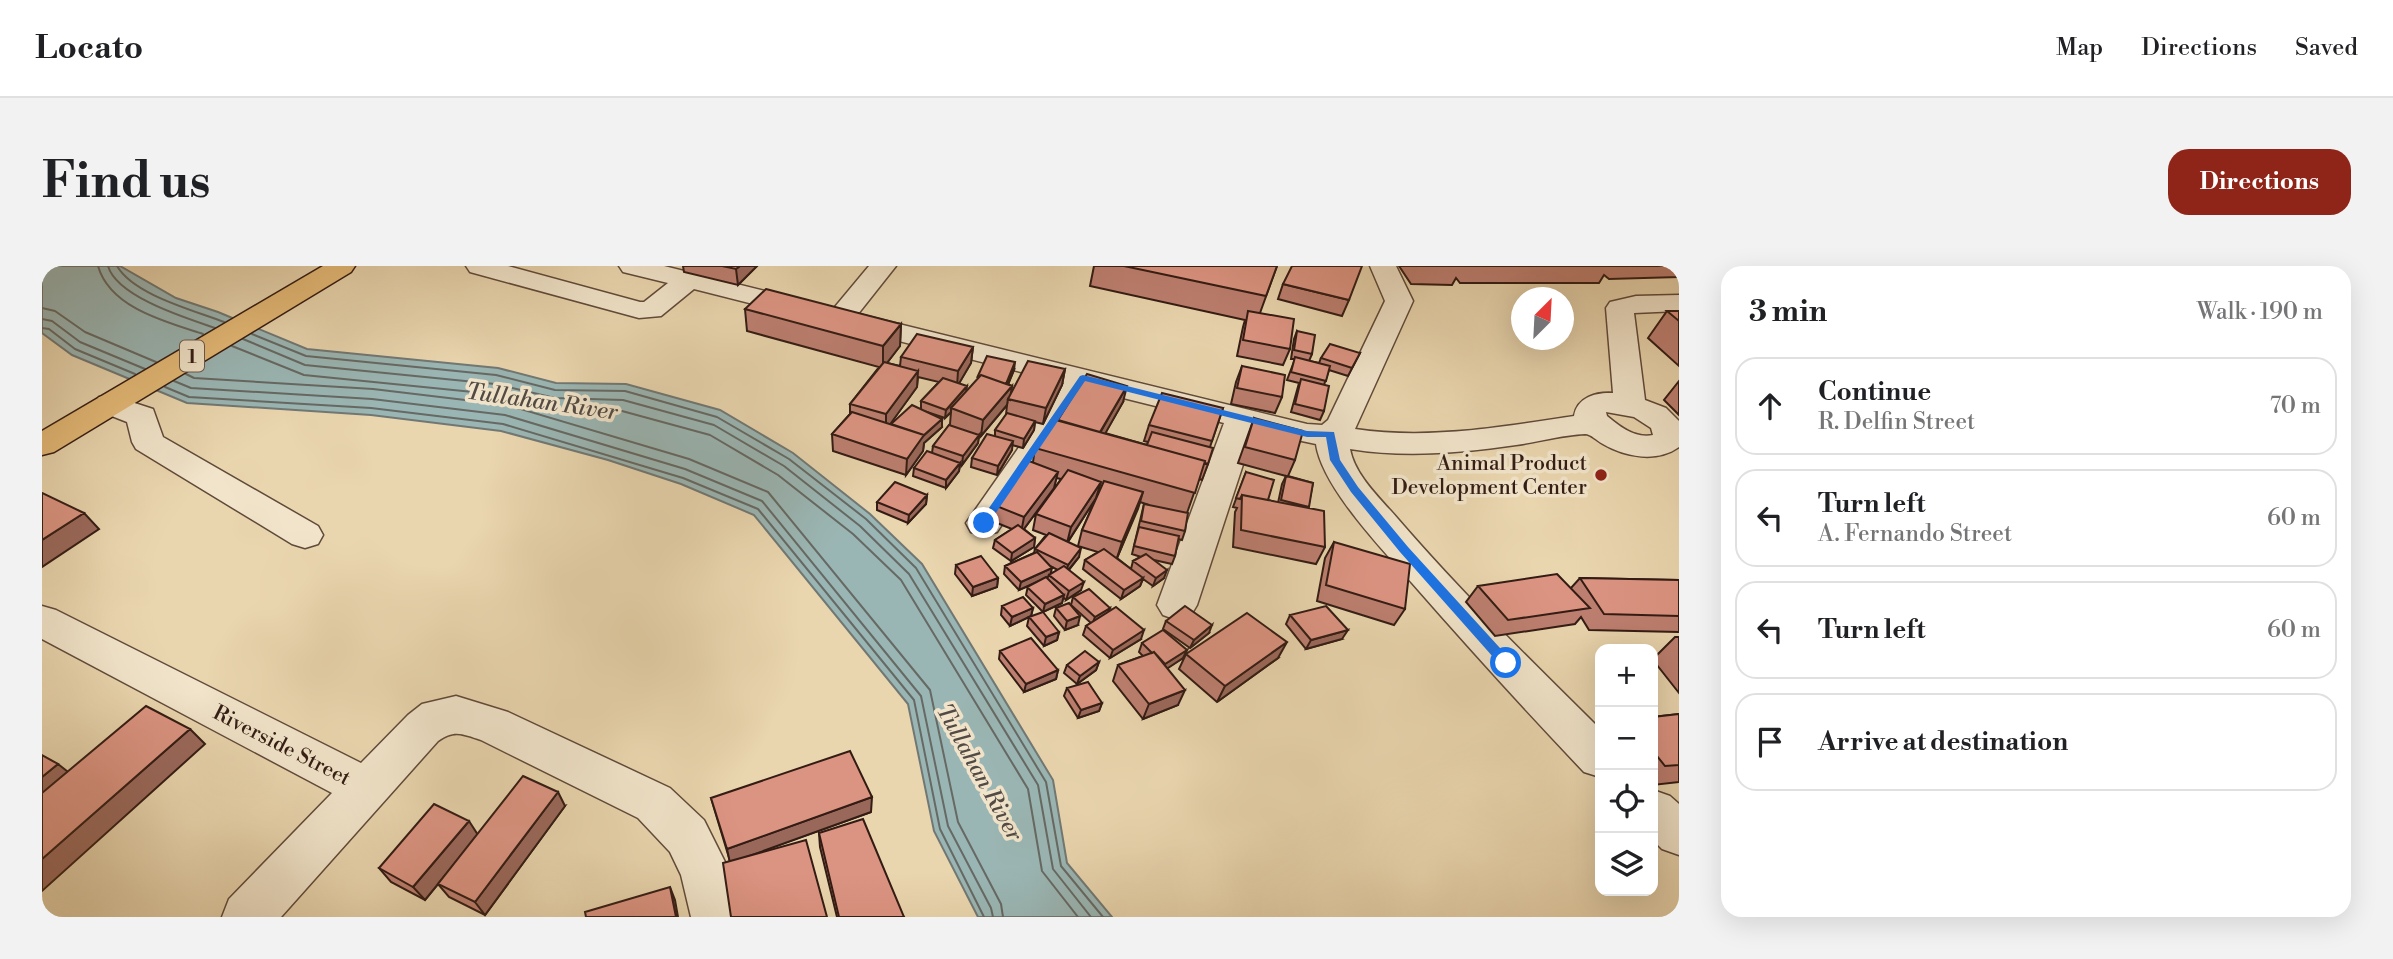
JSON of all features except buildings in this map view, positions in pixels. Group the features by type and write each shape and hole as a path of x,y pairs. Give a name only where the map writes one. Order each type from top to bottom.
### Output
{"highway":[{"name":"1","path":"42,445 342,266"}],"street":[{"path":"479,266 639,310 651,310 689,280"},
{"path":"632,266 1307,434 1372,442 1479,440 1594,423"},
{"path":"840,318 883,266"},
{"path":"1331,435 1342,425 1399,301 1383,266"},
{"path":"1630,405 1620,308 1636,304 1679,303"},
{"path":"984,523 1083,378"},
{"path":"114,402 142,416 148,442 305,535"},
{"path":"1604,402 1630,405 1644,410 1665,424 1670,431 1670,438 1666,443 1643,445 1614,437 1594,423 1589,415 1595,404 1604,402"},
{"path":"1177,605 1242,418"},
{"path":"1331,435 1335,460 1354,489 1404,550 1506,663 1595,753"},
{"name":"Riverside Street","path":"42,621 365,788 423,728 438,717 456,714 493,725 654,803 687,836 705,872 716,917"},
{"path":"247,917 365,788"},
{"path":"1658,815 1679,833"}],"water":[{"name":"Tullahan River","path":"42,266 120,266 176,298 218,312 307,349 498,368 556,383 626,384 720,410 793,453 870,514 922,564 1053,780 1067,863 1112,917 978,917 934,831 908,704 754,515 681,484 608,460 501,431 371,415 187,403 72,355 42,333"}],"place":[{"name":"Animal Product Development Center","path":"1601,475"}],"route":[{"path":"984,523 1083,378 1307,434 1331,435 1335,460 1354,489 1404,550 1506,663"}]}
